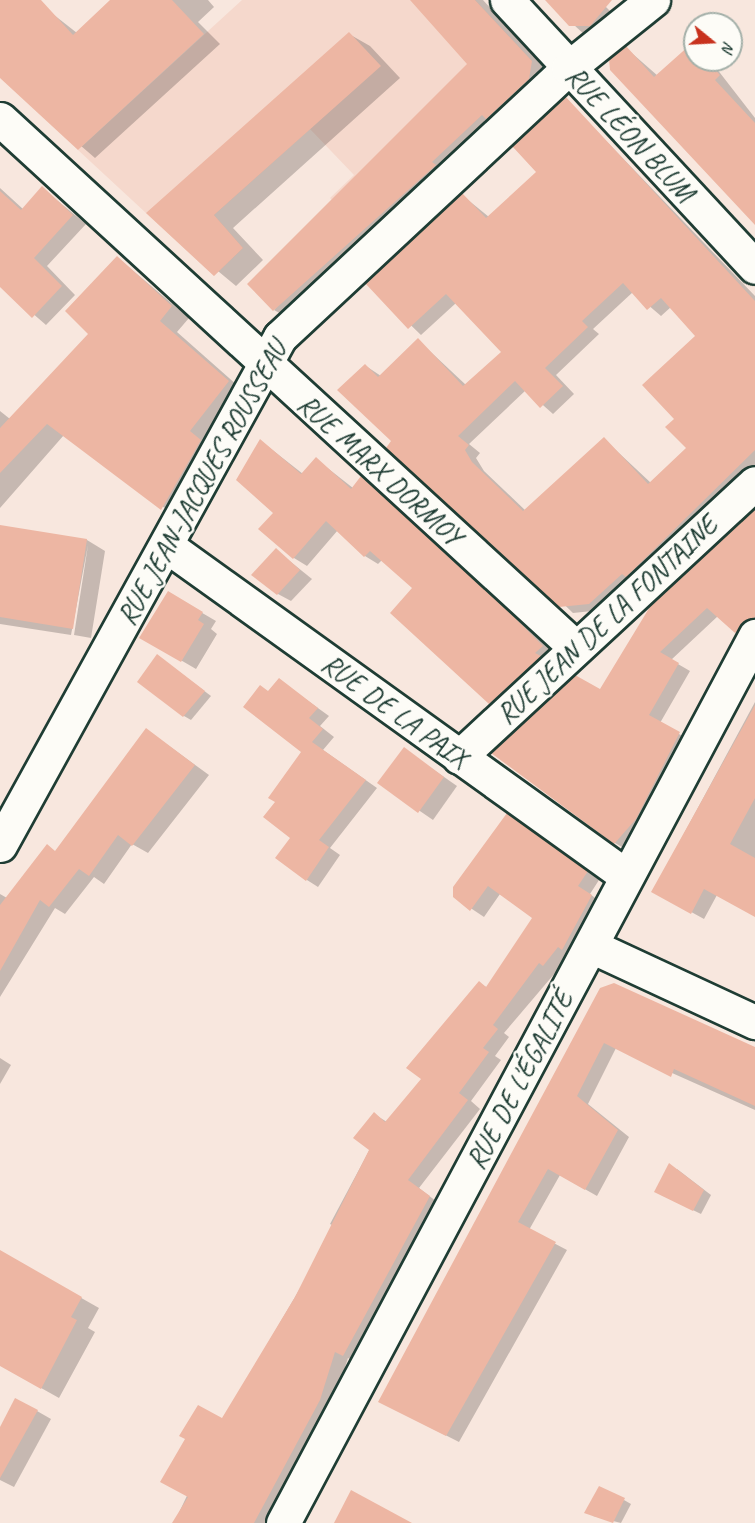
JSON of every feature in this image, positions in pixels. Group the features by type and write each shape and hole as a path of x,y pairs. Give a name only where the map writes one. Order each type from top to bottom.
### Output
{"street":[{"name":"RUE LÉON BLUM","path":"507,0 755,267"},
{"name":"RUE JEAN-JACQUES ROUSSEAU","path":"0,845 167,546 280,337 568,68 653,0"},
{"name":"RUE MARX DORMOY","path":"0,119 265,366 576,648"},
{"name":"RUE JEAN DE LA FONTAINE","path":"459,757 755,483"},
{"name":"RUE DE LA PAIX","path":"167,546 625,875"},
{"name":"RUE DE L'ÉGALITÉ","path":"283,1523 591,946 625,875 755,636"},
{"path":"591,946 755,1022"}],"shaded area":[{"path":"242,0 475,0 532,61 503,95 359,229 330,198 354,175 310,129 214,215 243,248 214,276 78,150"}],"building":[{"path":"0,0 41,0 73,35 110,0 172,0 204,34 78,150 0,78"},
{"path":"410,0 475,0 532,61 529,79 486,119 482,115 432,162 436,165 273,311 247,284 467,64"},
{"path":"545,0 612,0 590,26 569,26"},
{"path":"349,32 381,66 214,215 243,248 214,276 146,213"},
{"path":"626,46 654,77 683,51 683,72 717,72 720,75 715,80 755,123 755,225 610,70 609,59"},
{"path":"565,96 755,301 755,450 626,577 622,574 589,604 559,607 386,448 391,441 337,390 365,364 378,377 418,338 463,386 501,352 446,294 408,329 365,283 462,193 486,218 536,172 512,146","holes":["623,283 647,310 661,298 695,336 642,385 674,419 665,427 686,448 648,484 604,437 523,511 472,462 465,450 469,445 458,436 515,381 540,408 563,386 545,368 588,327 582,321"]},
{"path":"42,186 73,215 34,258 62,286 32,318 0,287 0,191 21,210"},
{"path":"117,256 172,306 160,321 229,381 190,431 201,440 161,510 47,424 0,473 0,428 88,334 65,311"},
{"path":"260,439 301,474 316,457 351,489 361,476 543,646 535,653 541,656 489,704 390,613 412,588 370,551 364,557 326,521 293,559 258,529 273,513 236,480"},
{"path":"755,509 755,617 735,633 707,608 660,652 679,663 649,715 680,732 636,819 614,844 491,753 575,675 600,689 651,605"},
{"path":"0,525 87,539 73,629 0,617"},
{"path":"276,548 300,570 277,595 251,575"},
{"path":"168,591 203,612 198,620 204,624 181,662 139,638"},
{"path":"157,654 205,691 183,717 137,682"},
{"path":"279,678 318,708 309,718 323,729 312,742 366,780 319,840 329,847 306,881 275,858 290,838 263,817 275,802 268,798 301,752 243,707 260,685 268,691"},
{"path":"755,705 755,798 730,844 755,858 755,917 704,889 691,914 651,892"},
{"path":"146,728 195,765 132,846 118,835 89,876 79,869 49,907 40,900 0,971 0,905 47,844 55,851"},
{"path":"404,747 444,777 418,813 377,783"},
{"path":"507,813 588,871 578,886 592,895 562,950 558,947 543,966 539,963 493,1025 498,1029 483,1048 489,1052 459,1093 468,1100 408,1180 430,1196 343,1356 335,1352 320,1400 254,1523 172,1523 188,1497 160,1482 185,1439 179,1436 198,1405 222,1418 295,1297 369,1150 353,1138 374,1112 385,1122 421,1079 406,1068 479,981 486,987 532,918 488,886 470,911 453,897 453,887"},
{"path":"614,983 755,1047 755,1106 674,1069 671,1077 604,1043 577,1096 618,1130 585,1190 548,1169 518,1222 556,1242 446,1436 378,1402 600,988"},
{"path":"669,1163 704,1190 693,1211 654,1192"},
{"path":"0,1250 82,1297 71,1317 77,1320 41,1389 0,1366"},
{"path":"15,1398 38,1410 0,1478 0,1427"},
{"path":"599,1486 625,1498 613,1523 584,1513"},
{"path":"351,1490 412,1523 334,1523"}]}
